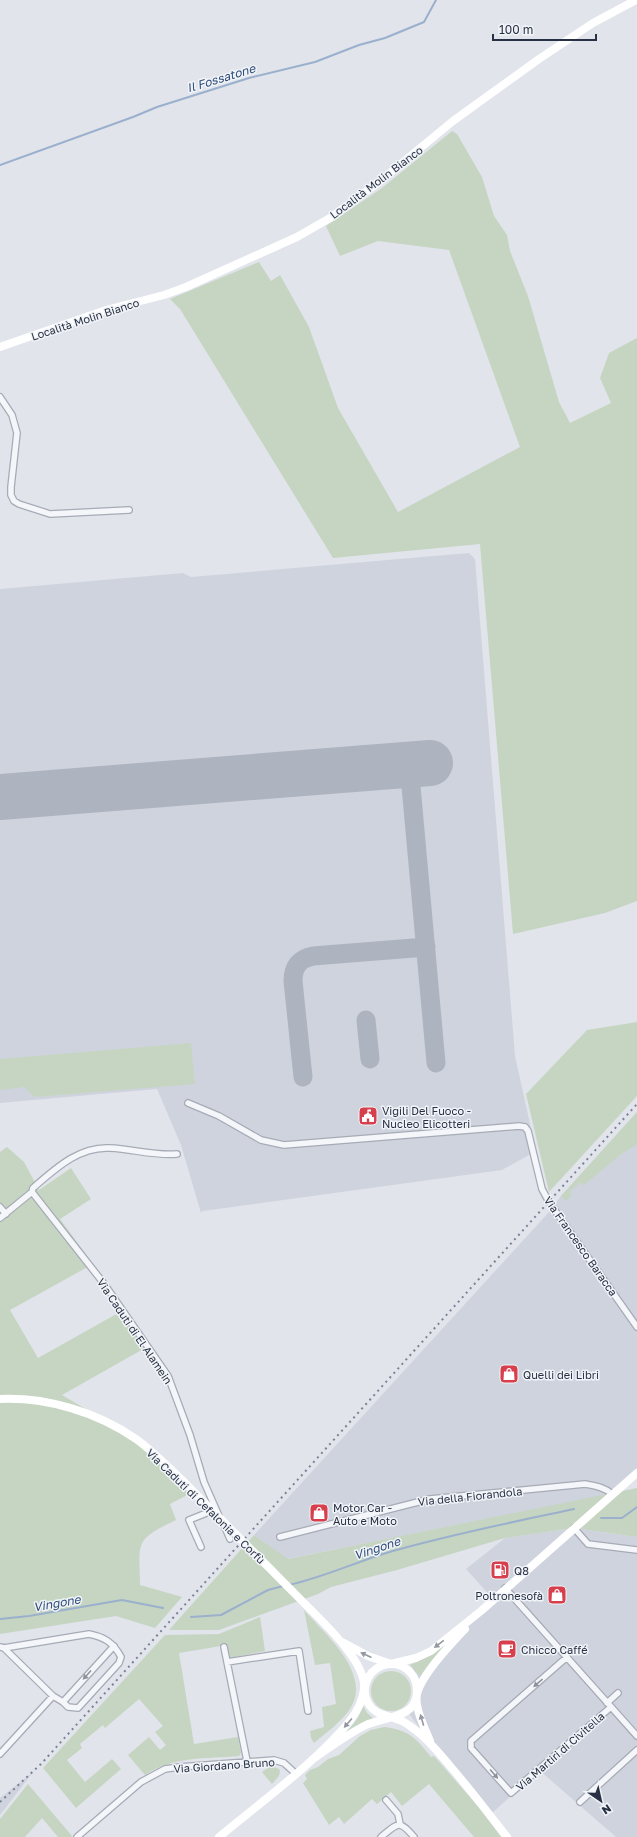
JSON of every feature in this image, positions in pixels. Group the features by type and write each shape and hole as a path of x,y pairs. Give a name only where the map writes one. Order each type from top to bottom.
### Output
{"street":[{"name":"Località Molin Bianco","path":"0,347 106,310 164,295 297,237 330,218 379,182 453,121 539,59 593,23 636,0"},
{"path":"0,397 12,415 17,433 11,487 11,495 14,501 50,514 129,510"},
{"name":"Via Francesco Baracca","path":"188,1103 219,1116 261,1140 284,1145 519,1126 525,1127 528,1131 542,1189 549,1202 637,1327"},
{"path":"0,1218 32,1192 32,1188 55,1169 71,1158 89,1150 109,1148 162,1155 177,1154"},
{"name":"Via Caduti di El Alamein","path":"32,1192 105,1285 168,1376 190,1434 204,1482 230,1539"},
{"path":"0,1207 6,1214"},
{"name":"Via Caduti di Cefalonia e Corfù","path":"0,1399 42,1402 69,1407 107,1422 136,1439 156,1455 184,1482 344,1643 358,1666 365,1688"},
{"path":"313,1758 367,1724 402,1714 407,1711 414,1704 417,1694 429,1672 481,1611 505,1588 637,1472"},
{"name":"Via della Fiorandola","path":"280,1537 430,1499 585,1484 597,1486 607,1490 609,1497"},
{"path":"201,1547 189,1520 216,1509"},
{"path":"576,1526 588,1544 637,1550"},
{"path":"505,1588 637,1736"},
{"path":"481,1611 431,1651 416,1658 376,1669 366,1680 365,1695 371,1707 376,1712 402,1721 432,1745 478,1799 507,1837"},
{"path":"89,1634 103,1637 114,1646 121,1657 119,1663 78,1708 68,1708 63,1702 53,1696 2,1648 89,1634"},
{"name":"Via Caduti di Cefalonia e Corfù","path":"344,1643 368,1656 390,1664"},
{"path":"63,1702 114,1646"},
{"path":"224,1647 247,1762"},
{"path":"227,1662 300,1651 308,1711"},
{"name":"Via Martiri di Civitella","path":"567,1657 471,1741 471,1748 511,1793 609,1705"},
{"path":"390,1664 398,1664 410,1671 416,1681 422,1724 432,1745"},
{"path":"219,1837 295,1774 349,1722 356,1712 365,1688"},
{"path":"609,1705 618,1693"},
{"path":"0,1754 53,1696"},
{"path":"580,1802 637,1750"},
{"name":"Via Giordano Bruno","path":"77,1837 151,1775 165,1770 178,1767 274,1760 284,1763 295,1774"},
{"path":"386,1800 398,1814 400,1824"},
{"path":"381,1837 396,1824 405,1826 414,1837"}],"shaded area":[{"path":"469,553 475,559 515,1056 536,1151 502,1170 203,1211 201,1213 181,1145 157,1089 0,1103 0,589 183,573 191,577"},
{"path":"637,1112 637,1473 612,1494 287,1559 254,1535 549,1212 561,1196"},
{"path":"574,1528 637,1537 637,1837 616,1837 539,1770 490,1815 432,1745 407,1711 416,1699 410,1671 493,1599 466,1569 505,1538"},
{"path":"33,1772 0,1815 0,1798"}],"green space":[{"path":"452,131 457,134 482,177 494,216 507,235 510,251 528,296 559,402 570,423 611,403 600,378 609,353 637,338 637,901 605,913 513,934 480,544 333,558 180,309 170,299 259,262 271,281 280,275 309,327 338,408 398,512 520,447 449,250 378,241 340,256 326,226 382,188"},
{"path":"637,1022 637,1096 549,1192 526,1094 587,1030"},
{"path":"191,1043 195,1084 35,1097 24,1087 0,1090 0,1059"},
{"path":"637,1112 637,1144 620,1155 584,1185 581,1182 570,1191 572,1195 566,1201 561,1196"},
{"path":"7,1147 24,1162 39,1190 71,1168 91,1199 60,1219 93,1264 10,1310 38,1358 120,1312 145,1348 62,1395 136,1439 193,1492 170,1504 176,1520 146,1537 140,1550 140,1585 182,1597 155,1628 116,1616 0,1634 0,1152"},
{"path":"637,1488 637,1537 574,1528 505,1538 397,1570 331,1587 318,1594 219,1630 169,1630 254,1535 288,1559"},
{"path":"304,1610 343,1655 351,1668 355,1682 355,1696 350,1709 338,1723 314,1743 311,1738 310,1731 324,1727 322,1707 336,1704 330,1663 315,1665"},
{"path":"260,1617 265,1651 230,1658 227,1645 179,1653 194,1744 238,1737 241,1753 239,1756 178,1761 167,1764 145,1775 128,1755 149,1737 160,1750 166,1745 155,1732 163,1726 139,1699 105,1728 103,1725 80,1744 82,1748 67,1760 85,1782 112,1759 121,1769 76,1808 43,1768 165,1635 219,1634"},
{"path":"446,1645 422,1678 410,1665"},
{"path":"395,1671 402,1674 408,1680 411,1691 410,1699 402,1708 395,1711 387,1711 380,1708 372,1699 371,1687 374,1680 383,1672"},
{"path":"363,1706 367,1713 374,1719 343,1735 357,1719"},
{"path":"384,1727 393,1728 406,1733 416,1740 431,1757 434,1756 482,1811 501,1837 474,1837 429,1784 402,1806 391,1792 377,1804 372,1799 344,1824 339,1817 329,1825 303,1783 307,1779 305,1775 310,1770 318,1767 328,1759 339,1755 360,1736 371,1730"},
{"path":"271,1766 279,1769 280,1771 279,1776 272,1784 262,1772"},
{"path":"28,1784 72,1836 71,1837 58,1837 42,1818 25,1837 0,1837 0,1819"}],"waterway":[{"name":"Il Fossatone","path":"0,165 157,107 249,78 315,62 359,45 385,38 424,22 436,0"},
{"path":"601,1518 622,1518 637,1507"},
{"name":"Vingone","path":"289,1585 316,1578 380,1555 438,1539 574,1509"},
{"name":"Vingone","path":"191,1617 221,1615 268,1590 283,1586"},
{"name":"Vingone","path":"0,1619 29,1616 122,1600 163,1608"}],"taxiway":[{"path":"409,764 436,1063"},
{"path":"303,1077 293,981 294,972 298,964 304,959 313,956 426,947"},
{"path":"366,1020 370,1059"}],"runway":[{"path":"0,797 430,763"}],"railway":[{"path":"0,1802 41,1764 637,1104"}],"place":[{"name":"Vigili Del Fuoco - Nucleo Elicotteri","path":"368,1116"},
{"name":"Quelli dei Libri","path":"509,1374"},
{"name":"Motor Car - Auto e Moto","path":"319,1513"},
{"name":"Q8","path":"500,1570"},
{"name":"Poltronesofà","path":"557,1595"},
{"name":"Chicco Caffé","path":"507,1649"}]}
